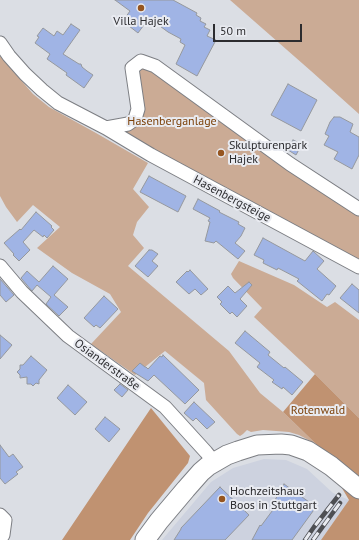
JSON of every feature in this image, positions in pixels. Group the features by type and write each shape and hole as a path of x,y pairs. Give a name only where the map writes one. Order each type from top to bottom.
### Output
{"main road":[{"path":"145,540 159,521 201,472 214,462 238,451 257,445 291,445 308,451 319,457 359,489"}],"street":[{"name":"Hasenbergsteige","path":"0,43 25,74 42,90 58,102 151,155 359,268"},
{"path":"106,128 128,124 135,119 138,109 132,68 141,61 154,66 290,164 359,209"},
{"name":"Osianderstraße","path":"0,266 22,292 68,336 165,407 214,462"},
{"path":"0,515 5,520 3,535 0,539"}],"shaded area":[{"path":"264,459 286,460 307,469 333,493 349,500 321,540 162,540 211,482 233,468"}],"green space":[{"path":"230,0 359,0 359,114 311,71"},
{"path":"0,56 33,94 49,107 148,163 133,189 149,207 137,222 133,235 144,248 128,266 229,351 260,393 283,412 316,444 299,435 289,432 263,430 251,432 247,430 240,436 206,400 204,383 165,351 135,375 91,344 121,312 110,294 72,273 37,248 60,227 33,205 17,222 0,196"},
{"name":"Hasenberganlage","path":"141,64 359,211 359,261 113,129 137,122 135,69"},
{"path":"239,261 294,285 327,307 335,302 359,320 359,418 315,374 254,317 262,308 233,278 231,274"},
{"name":"Rotenwald","path":"315,374 359,418 359,540 321,540 349,500 316,444 283,412"},
{"path":"151,408 190,456 188,463 148,513 130,540 62,540"}],"building":[{"path":"115,0 173,0 197,13 196,15 201,18 200,21 206,24 204,27 210,30 207,36 216,40 197,76 176,64 185,45 180,42 181,39 168,32 149,18 138,33 129,26 131,23 125,18 130,11"},
{"path":"71,24 80,30 63,54 81,64 82,67 93,75 84,88 66,75 67,73 47,59 50,54 35,43 39,37 37,36 43,28 54,36 57,31 63,35"},
{"path":"288,84 317,100 301,131 271,115"},
{"path":"334,117 340,117 353,124 350,132 359,137 359,155 352,169 334,159 338,152 324,145 329,136 325,134"},
{"path":"293,140 302,144 296,155 288,150"},
{"path":"149,176 186,196 178,212 140,192"},
{"path":"198,199 239,222 238,224 245,228 235,243 245,251 238,259 216,241 214,243 205,241 210,222 208,221 210,218 193,209"},
{"path":"36,212 52,226 51,227 54,230 47,238 44,235 43,237 34,230 23,242 30,250 19,261 4,243 20,229 21,230"},
{"path":"263,238 305,261 313,251 324,261 317,269 336,286 322,301 297,281 299,279 278,268 277,270 263,263 264,260 254,255"},
{"path":"149,250 152,250 158,254 152,261 158,266 148,277 135,266"},
{"path":"53,266 68,279 54,295 68,307 59,316 46,304 51,297 37,285 32,291 21,278 27,271 39,282"},
{"path":"190,270 208,289 201,295 195,289 189,294 176,282"},
{"path":"0,279 14,295 6,302 0,295"},
{"path":"249,282 252,285 240,299 247,306 237,317 232,312 230,314 220,304 222,302 217,297 228,286 235,293"},
{"path":"352,284 359,290 359,313 340,298"},
{"path":"104,296 118,309 100,328 96,325 94,327 84,318"},
{"path":"245,331 270,352 268,355 303,382 292,395 283,387 282,389 272,382 274,380 257,367 260,363 235,343"},
{"path":"0,335 12,345 0,359"},
{"path":"163,355 199,390 185,404 154,375 148,381 132,371 140,363 148,369 160,356 162,357"},
{"path":"31,356 47,370 39,380 39,384 36,383 33,386 31,384 27,384 27,377 20,378 20,375 17,372 20,369 20,365 23,365"},
{"path":"120,384 128,390 122,397 114,390"},
{"path":"68,385 87,402 75,415 57,398"},
{"path":"194,402 215,422 207,429 196,418 193,421 184,413"},
{"path":"105,417 120,429 109,442 95,429"},
{"path":"0,445 9,457 13,454 23,467 16,472 18,474 5,484 0,478"},
{"path":"284,484 316,507 292,540 252,540 260,525 261,526 278,503 275,500"},
{"path":"220,487 249,515 225,540 174,540 181,528"}],"railway":[{"path":"305,540 339,495"},
{"path":"313,540 340,503"}],"place":[{"name":"Villa Hajek","path":"141,8"},
{"name":"Skulpturenpark Hajek","path":"221,153"},
{"name":"Hochzeitshaus Boos in Stuttgart","path":"222,499"}]}
